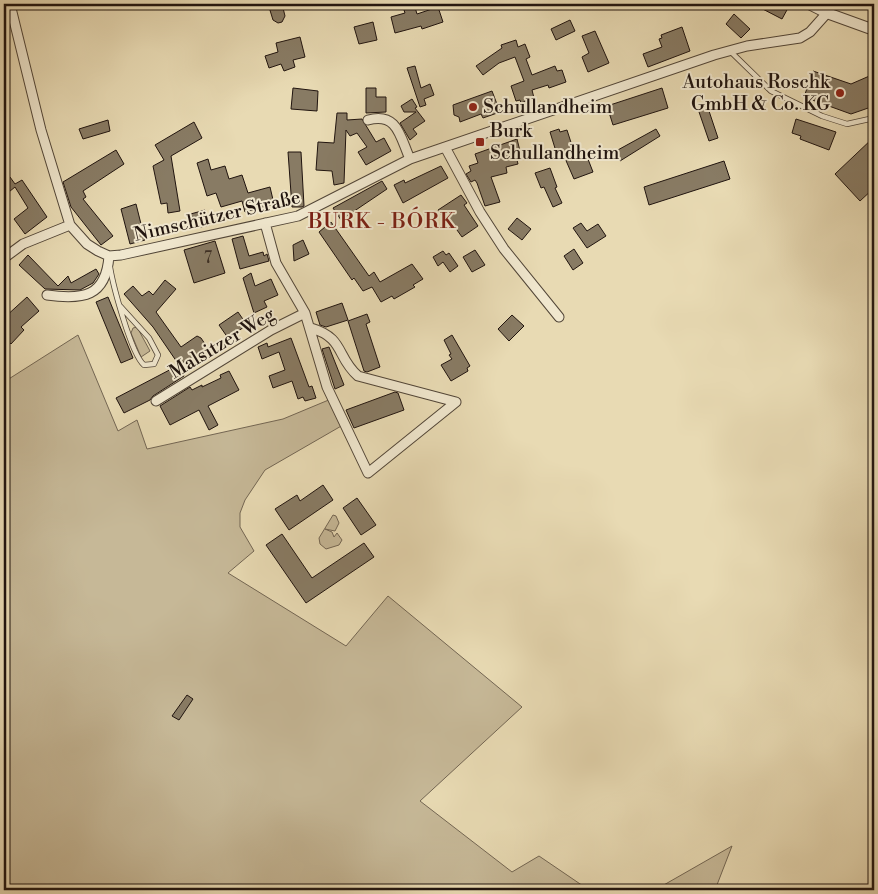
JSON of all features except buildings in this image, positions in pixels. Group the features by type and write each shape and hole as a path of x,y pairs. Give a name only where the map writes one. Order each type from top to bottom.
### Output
{"street":[{"path":"10,4 41,130 70,225 87,244 109,256 104,280 93,291 74,297 47,295"},
{"path":"809,4 827,13 874,30"},
{"name":"Nimschützer Straße","path":"109,256 121,255 308,212 410,159 729,50 800,38 810,32 827,13"},
{"path":"368,120 377,118 389,119 394,124 410,159"},
{"path":"446,147 480,212 504,249 559,317"},
{"name":"Malsitzer Weg","path":"265,223 276,263 306,313 327,387 368,473 456,402 358,376 352,370 336,342 330,336 311,328"},
{"path":"4,258 23,244 70,225"},
{"name":"Malsitzer Weg","path":"156,401 271,330 306,313"}],"lane":[{"path":"729,50 771,91 822,116 847,124 874,118"},
{"path":"109,256 112,279 120,306 141,363 147,366 154,364 158,355 154,346 120,306"}],"shaded area":[{"path":"137,327 150,351 141,357 131,333 133,328"},
{"path":"78,335 118,431 137,420 147,449 283,419 331,399 343,425 265,470 245,500 240,513 240,527 254,551 228,573 346,646 388,596 522,707 420,801 512,872 539,856 589,890 13,890 4,873 4,382"},
{"path":"333,515 336,516 339,523 335,531 325,529 332,532 334,537 337,533 342,540 339,545 326,549 320,544 319,538"},
{"path":"732,846 715,890 655,890"}],"place":[{"name":"Autohaus Roschk GmbH & Co. KG","path":"840,93"},
{"name":"Schullandheim","path":"473,107"},
{"name":"Burk Schullandheim","path":"480,142"}],"district":[{"name":"BURK - BÓRK","path":"382,222"}]}
